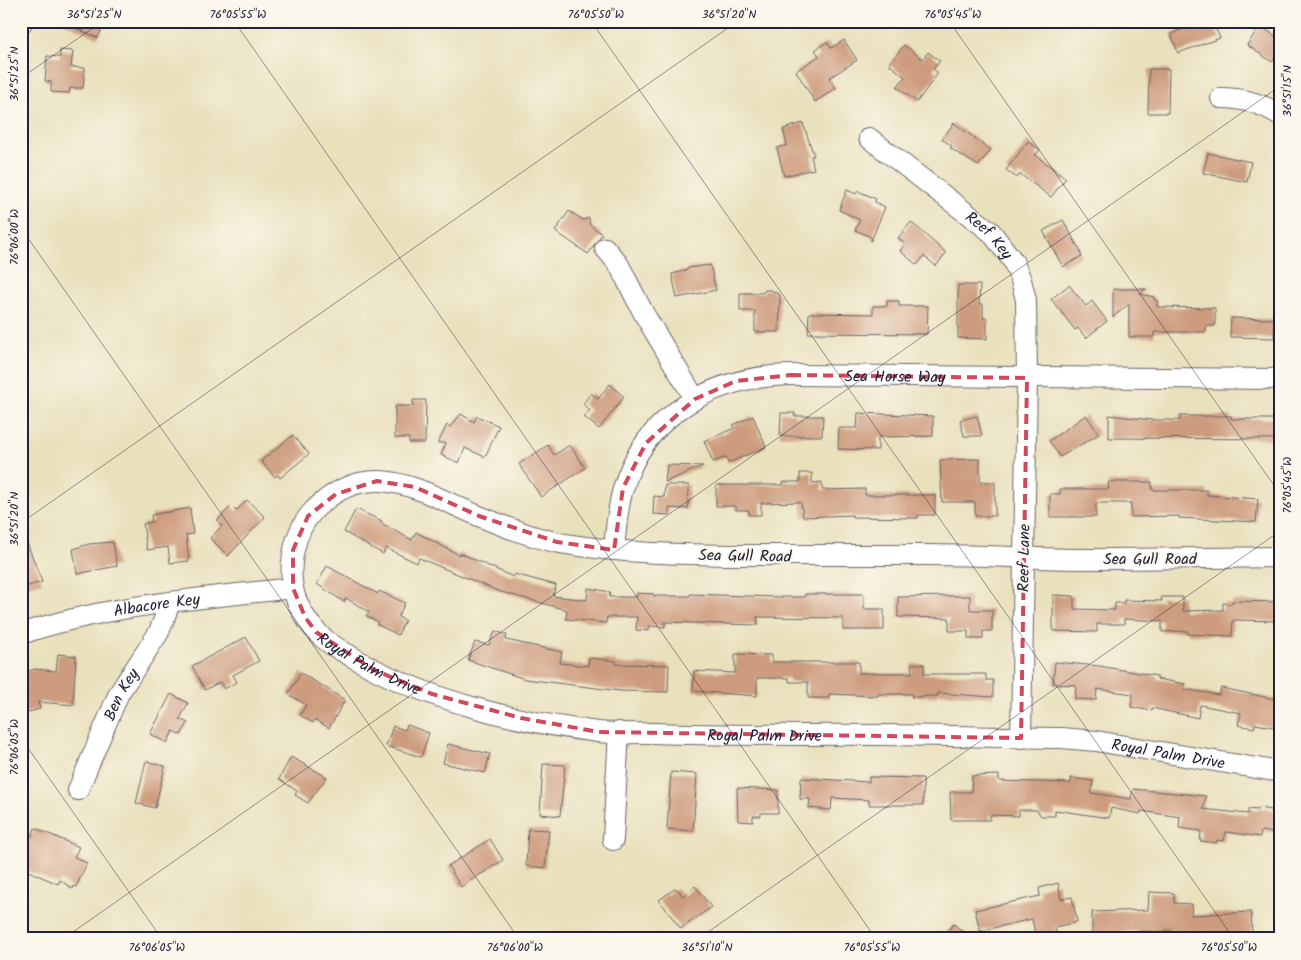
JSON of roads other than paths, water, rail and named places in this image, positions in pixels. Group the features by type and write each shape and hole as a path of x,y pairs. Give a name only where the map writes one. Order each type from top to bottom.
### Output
{"street":[{"path":"1221,98 1238,98 1255,102 1280,116"},
{"name":"Reef Key","path":"869,138 991,232 1014,261 1022,280 1026,300 1027,378"},
{"path":"605,248 626,277 644,314 694,399"},
{"name":"Sea Horse Way","path":"614,550 617,512 623,488 633,464 659,427 694,399 736,381 766,375 1280,380"},
{"name":"Reef Lane","path":"1022,738 1027,378"},
{"name":"Sea Gull Road","path":"293,588 292,568 294,550 308,516 319,505 336,494 354,486 389,480 415,487 479,516 526,534 557,542 647,554 932,555 1023,558 1280,557"},
{"name":"Albacore Key","path":"21,634 86,617 170,603 293,588"},
{"name":"Royal Palm Drive","path":"293,588 305,618 316,632 330,644 374,670 432,694 472,707 599,732 739,736 810,734 1096,741 1280,772"},
{"name":"Ben Key","path":"78,790 119,693 159,632 170,603"},
{"path":"613,840 619,732"}]}
